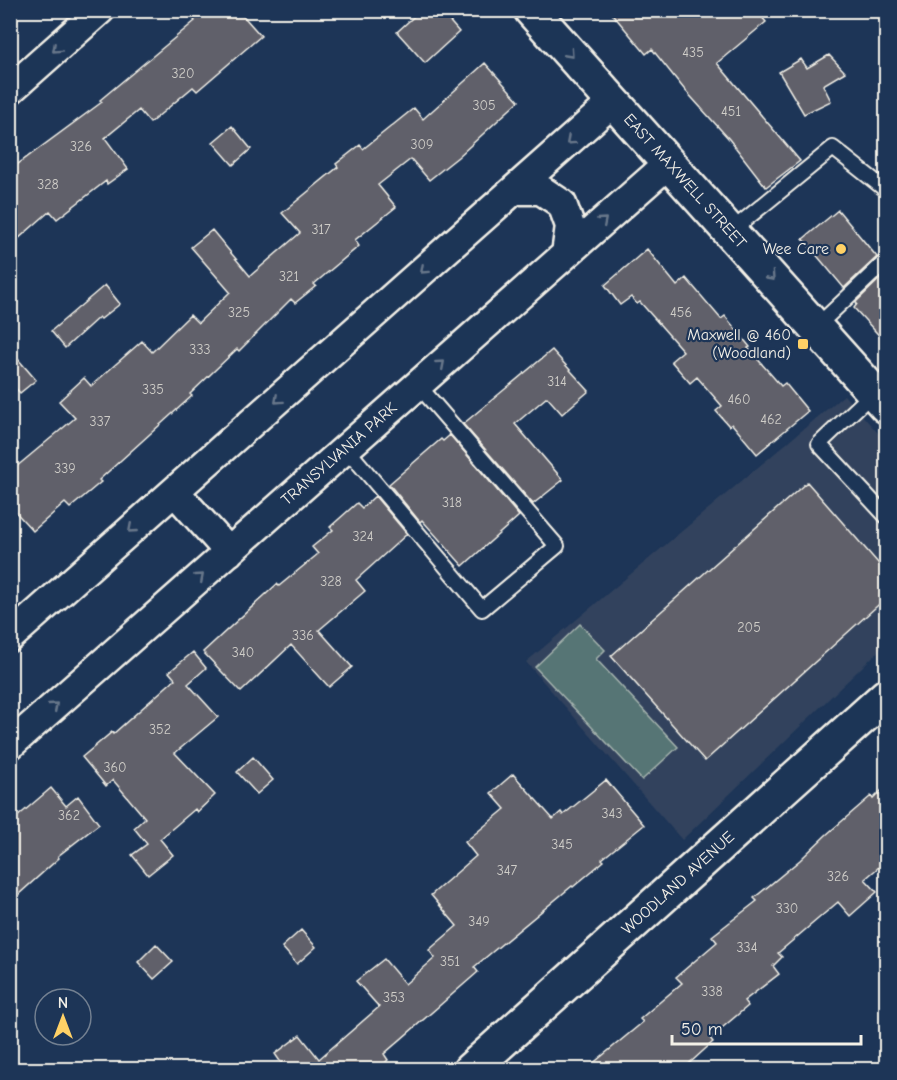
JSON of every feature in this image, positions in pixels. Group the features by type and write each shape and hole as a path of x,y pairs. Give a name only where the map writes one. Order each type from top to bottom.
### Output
{"street":[{"path":"10,90 100,10"},
{"name":"EAST MAXWELL STREET","path":"531,10 880,399"},
{"path":"10,637 613,102"},
{"name":"TRANSYLVANIA PARK","path":"10,745 668,164"},
{"path":"513,190 541,190 562,204 570,226 566,254"},
{"path":"175,492 229,552"},
{"name":"WOODLAND AVENUE","path":"470,1070 886,696"}],"lane":[{"path":"730,232 833,148 886,190"},
{"path":"816,327 886,261"},
{"path":"346,448 482,609 556,546 418,385"},
{"path":"880,399 819,444 886,516"}],"shaded area":[{"path":"844,395 886,442 886,644 682,840 526,662"}],"green space":[{"path":"580,624 605,650 596,659 678,747 642,780 535,667"}],"building":[{"path":"186,10 238,10 261,36 197,91 193,87 150,123 139,110 105,138 128,169 107,184 106,181 57,219 50,211 10,246 10,170 102,102 100,100 195,21"},
{"path":"421,10 440,10 459,32 425,63 397,32"},
{"path":"609,10 756,10 766,22 717,63 800,161 766,187 729,139 652,49 646,54"},
{"path":"829,55 845,72 823,85 831,101 804,114 779,72 801,59 807,68"},
{"path":"485,63 519,101 458,157 429,180 411,159 378,185 396,207 355,240 359,246 295,303 291,299 239,351 237,349 190,394 192,396 99,480 101,482 70,508 65,503 33,531 10,506 10,472 75,418 59,401 84,378 91,386 142,341 152,352 190,315 198,323 230,292 191,247 212,230 250,276 300,233 282,213 338,167 336,164 360,145 363,149 414,108 423,119"},
{"path":"232,126 251,149 233,165 213,142"},
{"name":"Wee Care","path":"838,210 877,257 844,288 803,239"},
{"path":"647,249 677,286 686,278 721,319 725,316 750,347 748,348 781,386 785,383 808,411 757,454 732,424 729,426 716,411 722,406 697,377 690,383 671,361 683,351 640,302 637,304 631,297 620,305 605,285"},
{"path":"886,273 886,343 854,308 856,302"},
{"path":"105,285 120,304 101,319 99,317 65,348 51,331"},
{"path":"10,350 36,380 20,393 10,382"},
{"path":"552,350 589,391 562,414 547,397 515,424 563,480 533,504 463,424"},
{"path":"450,435 519,516 463,566 422,520 420,522 389,484 441,439 443,441"},
{"path":"807,482 886,572 886,598 705,761 611,656"},
{"path":"375,496 407,534 356,580 365,591 319,630 352,667 329,687 291,645 241,692 203,652 277,584 279,586 318,554 312,547 333,530 330,527 357,503 362,508"},
{"path":"193,652 206,668 188,684 218,717 175,753 215,795 197,812 195,809 160,839 173,855 148,875 132,855 147,844 134,828 145,818 113,780 106,786 82,757 112,732 113,734 175,679 169,672"},
{"path":"253,757 273,780 257,794 237,772"},
{"path":"513,774 553,819 561,812 563,815 606,780 644,825 602,859 604,861 573,887 474,967 478,972 384,1054 388,1060 377,1070 286,1070 275,1054 300,1035 319,1059 379,1007 356,981 384,959 405,984 435,958 429,950 457,926 431,895 476,856 465,842 505,809 491,793"},
{"path":"886,786 886,861 865,879 877,892 850,916 838,902 778,953 782,957 773,966 779,974 744,1001 748,1006 710,1038 713,1042 682,1070 585,1070 643,1022 640,1019 682,983 676,977 717,942 712,936 757,901 754,898 871,796 873,799"},
{"path":"51,788 66,806 78,796 99,824 58,856 59,858 10,902 10,823"},
{"path":"301,930 316,947 297,964 282,947"},
{"path":"156,944 173,962 154,979 138,962"}],"place":[{"name":"Wee Care","path":"841,249"},
{"name":"Maxwell @ 460 (Woodland)","path":"803,344"}]}
